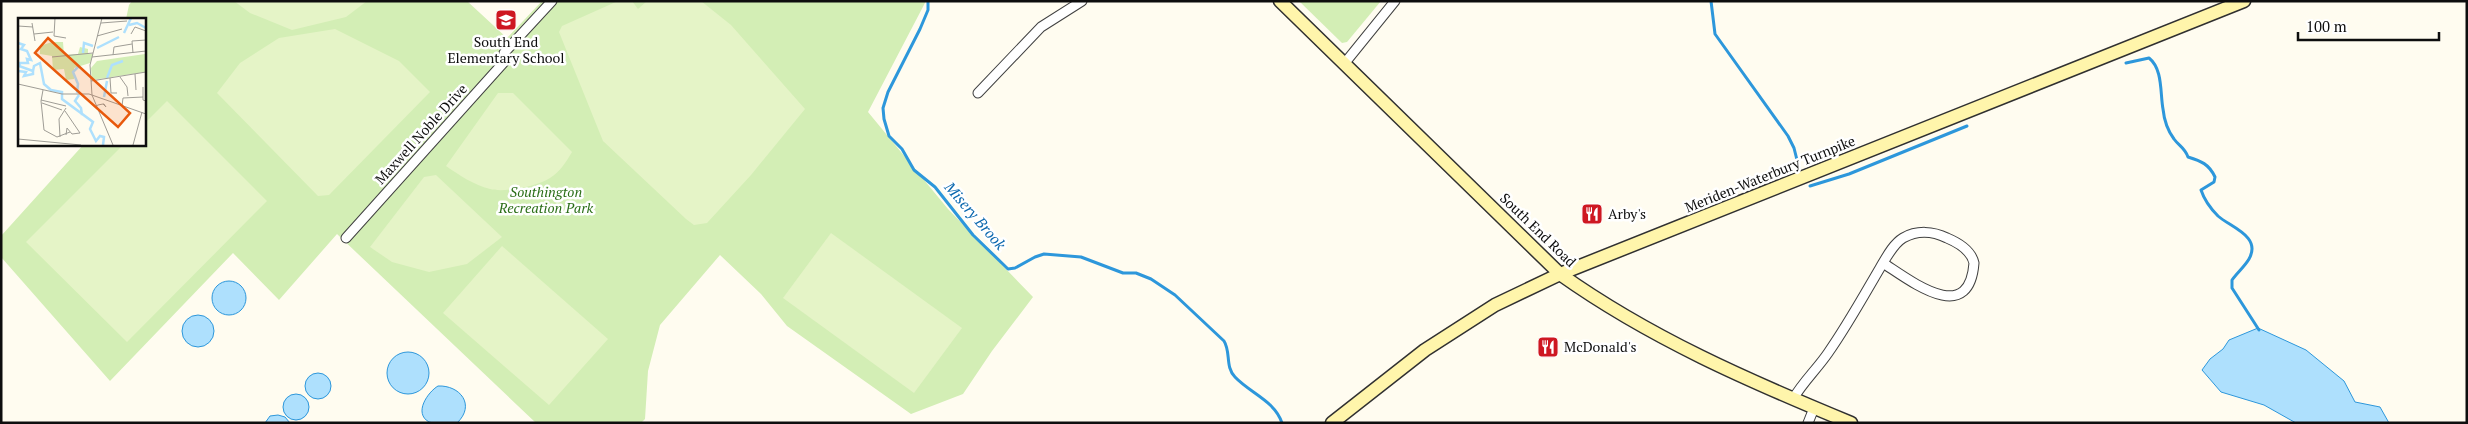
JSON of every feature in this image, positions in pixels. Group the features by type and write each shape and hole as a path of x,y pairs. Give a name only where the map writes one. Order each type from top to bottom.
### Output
{"main road":[{"name":"South End Road","path":"1280,1 1560,274 1591,296 1695,356 1851,423"},
{"name":"Meriden-Waterbury Turnpike","path":"1332,423 1392,374 1433,345 1496,305 1560,274 2224,5 2244,1"}],"street":[{"name":"Maxwell Noble Drive","path":"346,238 504,62 504,53 552,1"},
{"path":"978,93 1041,27 1082,1"},
{"path":"1344,64 1395,1"},
{"path":"1793,398 1804,380 1827,354 1848,323 1883,263 1901,239 1912,234 1924,232 1940,234 1967,250 1974,263 1971,281 1962,292 1948,297 1938,295 1922,287 1883,263"},
{"path":"1808,423 1814,408"}],"green space":[{"name":"Southington Recreation Park","path":"132,1 467,1 507,38 542,1 926,1 868,112 948,209 1033,297 992,351 963,394 911,414 787,326 761,294 720,255 660,325 648,371 645,419 641,423 536,423 337,234 279,300 233,253 110,381 1,257 1,236 83,145 145,145 145,18 126,18 129,5"},
{"path":"234,1 367,1 346,17 292,30 250,13"},
{"path":"618,1 632,1 638,9 647,1 701,1 731,25 805,109 751,175 707,223 694,225 686,219 603,141 559,32 562,26"},
{"path":"1299,1 1381,1 1347,42 1342,43"},
{"path":"335,29 399,61 430,92 329,195 318,196 217,93 240,63 279,38"},
{"path":"498,93 513,93 572,152 554,176 538,184 521,188 496,190 472,182 446,166"},
{"path":"167,101 267,201 127,342 26,242 123,145 145,145 145,123"},
{"path":"436,175 502,237 467,264 429,272 392,262 370,247 424,177"},
{"path":"831,233 962,328 914,393 783,298"},
{"path":"502,246 608,339 549,405 443,313"}],"water":[{"path":"229,281 241,286 246,298 241,310 229,315 217,310 212,298 217,286"},
{"path":"198,315 210,319 214,331 210,343 198,347 186,343 182,331 186,319"},
{"path":"2258,328 2306,350 2344,381 2355,402 2380,407 2389,423 2296,423 2264,405 2221,392 2202,370 2210,359 2223,349 2229,340"},
{"path":"404,352 412,352 423,358 429,373 423,388 412,394 404,394 393,388 387,377 387,369 393,358"},
{"path":"318,373 327,377 331,386 327,395 318,399 309,395 305,386 309,377"},
{"path":"438,386 453,389 463,397 465,409 463,416 457,423 432,423 424,418 422,408 424,403 430,393"},
{"path":"296,394 305,398 309,407 305,416 296,420 287,416 283,407 287,398"},
{"path":"278,415 285,417 290,423 265,423 270,416"}],"waterway":[{"name":"Misery Brook","path":"928,1 928,10 888,92 883,108 889,136 902,149 914,170 935,187 973,235 1008,269 1015,268 1044,254 1081,257 1123,273 1136,273 1151,279 1175,295 1224,341 1232,373 1241,383 1268,403 1279,415 1282,423"},
{"path":"1711,1 1715,34 1788,136 1794,148 1799,168"},
{"path":"2126,63 2149,58 2157,68 2164,113 2170,132 2188,157 2204,164 2215,177 2214,182 2201,190 2204,197 2218,216 2243,233 2251,244 2252,251 2249,259 2232,280 2232,288 2259,330"},
{"path":"1810,186 1849,174 1967,126"}],"place":[{"name":"South End Elementary School","path":"506,20"},
{"name":"Arby's","path":"1592,214"},
{"name":"McDonald's","path":"1548,347"}]}
